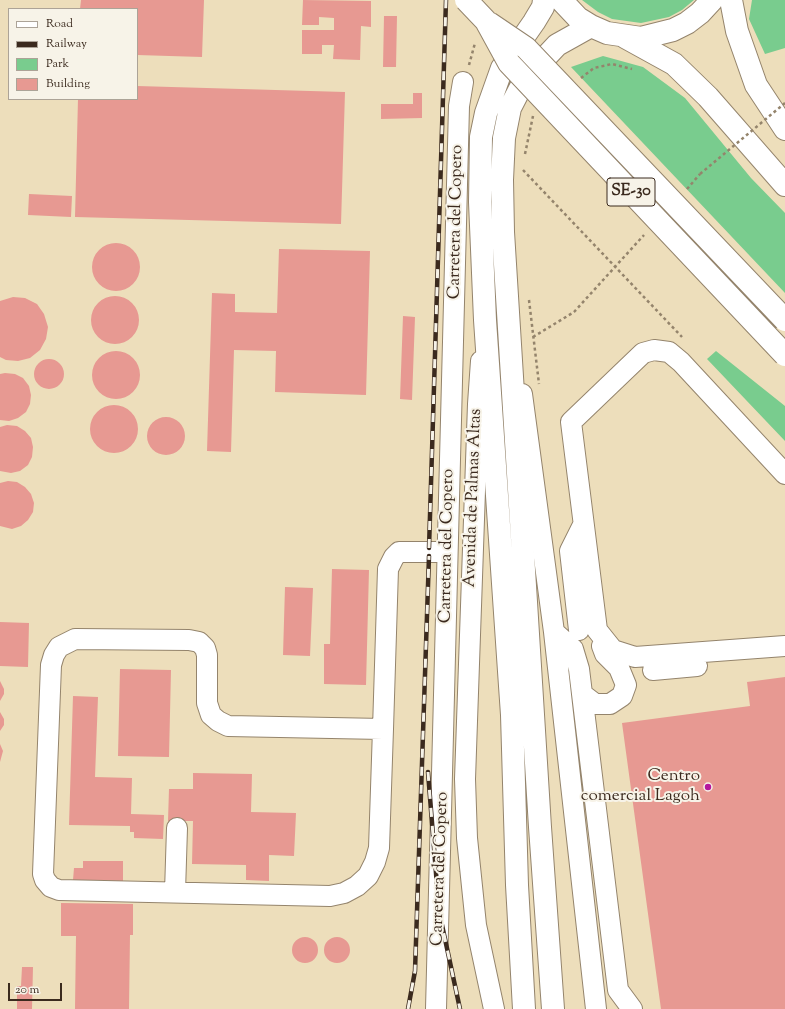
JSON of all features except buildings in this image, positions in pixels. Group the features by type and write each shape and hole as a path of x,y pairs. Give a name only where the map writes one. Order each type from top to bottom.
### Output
{"main road":[{"name":"SE-30","path":"466,0 486,22 509,63 785,355"},
{"name":"Avenida de Palmas Altas","path":"485,320 480,202 481,138 488,106 502,68 534,22 543,7 544,0"},
{"path":"561,0 578,18 591,26 608,34 641,38 673,30 700,13 712,0"},
{"path":"731,0 737,31 756,85 785,129"},
{"name":"SE-30","path":"486,22 526,48 785,320"},
{"path":"554,1009 508,299 502,180 504,138 510,108 525,79 556,45 591,26"},
{"path":"625,37 674,64 708,97 785,185"},
{"path":"485,320 512,715 517,885 524,1009"}],"street":[{"name":"Carretera del Copero","path":"436,1009 444,758 447,552 459,106 463,82"},
{"path":"508,299 554,632 600,1005"},
{"name":"Avenida de Palmas Altas","path":"485,320 478,404 465,779 467,838 476,925 494,1009"},
{"path":"582,694 595,704 610,704 622,696 626,685 619,668 605,654 588,630 570,551 583,525 571,422 643,354 654,350 669,352 681,362 785,474"},
{"path":"383,729 228,726 218,721 211,715 206,703 207,655 205,648 199,642 189,640 75,639 59,647 54,655 51,665 43,874 45,880 51,887 59,890 330,896 344,893 357,886 368,876 375,862 378,848 383,729 388,569 394,557 399,552 447,552"},
{"path":"588,630 613,650 634,657 781,646"},
{"path":"554,632 573,649 578,669 618,990 632,1009"},
{"path":"653,670 743,661 781,646"},
{"path":"175,892 177,828"}],"path":[{"path":"594,68 612,64 632,69"},
{"path":"684,191 700,174 785,103"},
{"path":"522,170 686,341"},
{"path":"533,337 574,312 647,231"}],"green space":[{"path":"582,0 694,0 682,10 669,17 641,23 612,19 598,12"},
{"path":"752,0 785,0 785,48 765,54 749,19"},
{"path":"603,56 643,67 685,98 751,178 785,213 785,293 571,67"},
{"path":"716,351 785,406 785,441 707,359"}],"railway":[{"path":"429,548 446,0"},
{"path":"408,1009 415,971 429,556"},
{"path":"428,772 439,911 460,1009"}],"place":[{"name":"Centro comercial Lagoh","path":"708,787"}]}
